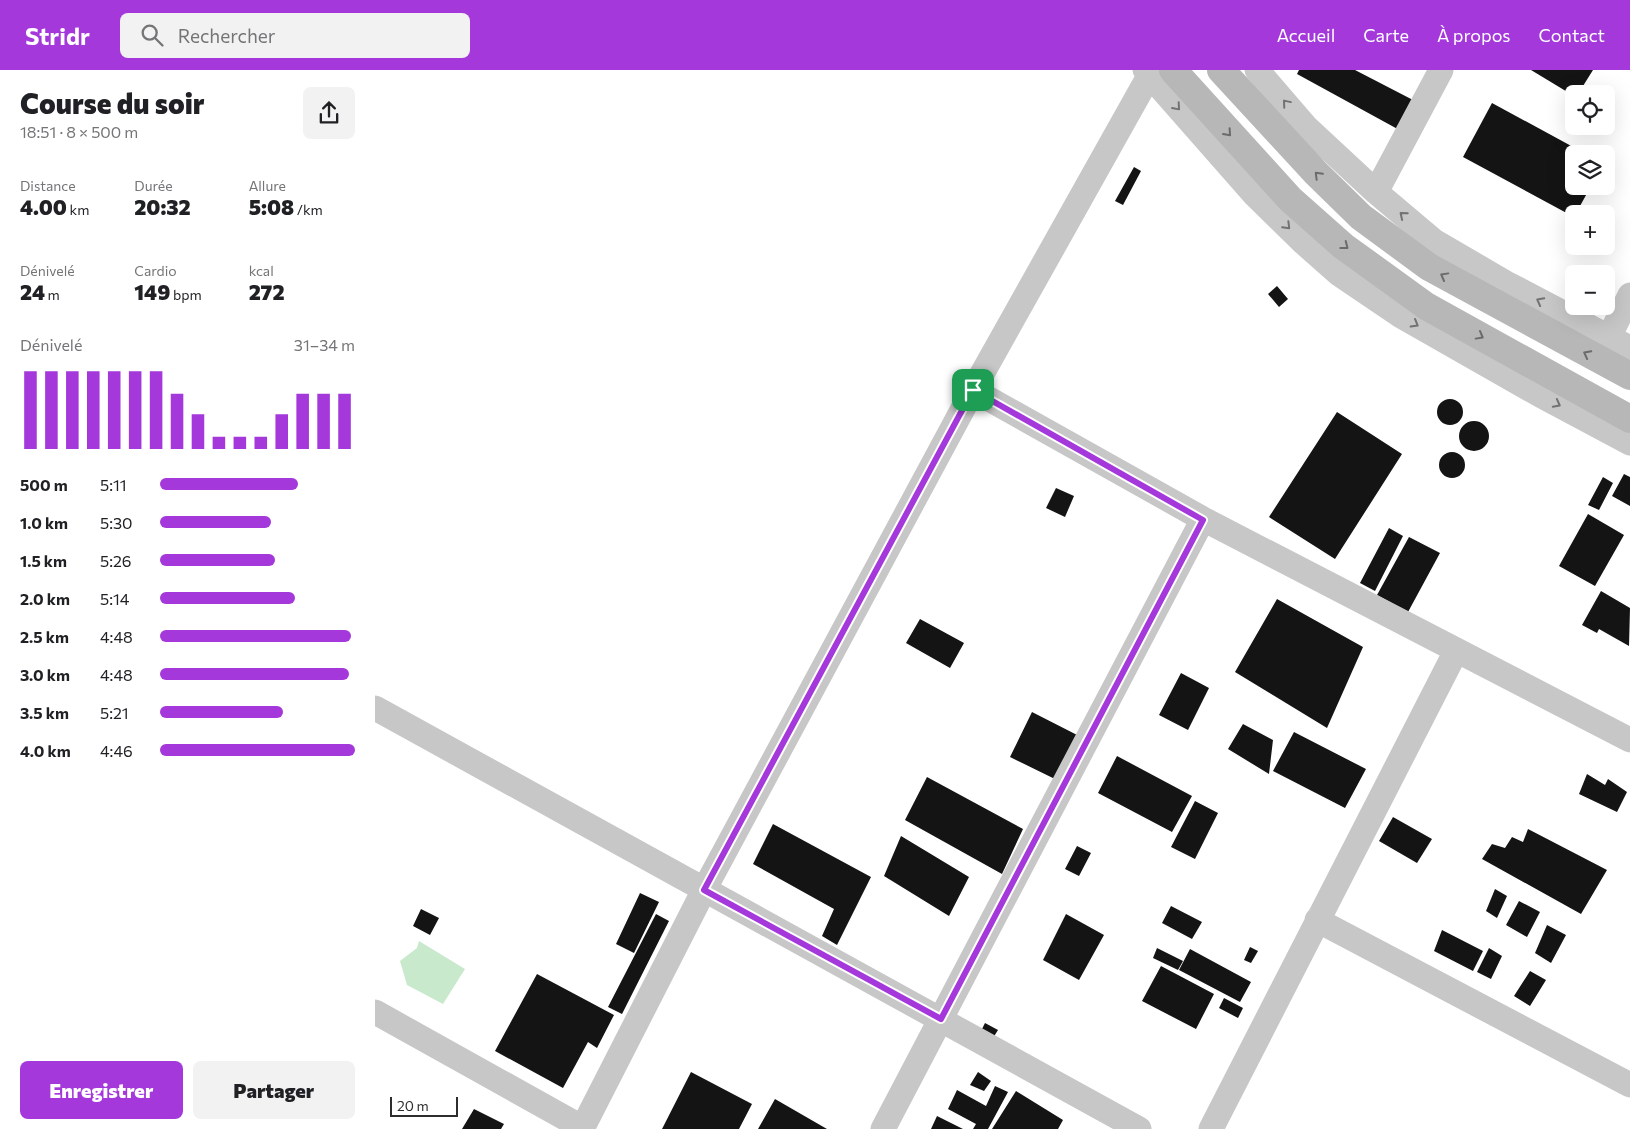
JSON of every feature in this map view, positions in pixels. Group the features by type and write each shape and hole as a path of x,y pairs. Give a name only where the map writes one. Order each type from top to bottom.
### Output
{"main road":[{"path":"1221,70 1309,166 1361,216 1429,267 1630,376"},
{"path":"1156,72 1290,199 1343,246 1426,306 1630,419"}],"street":[{"path":"1257,70 1306,127 1376,192 1434,241 1506,283 1619,343 1630,295"},
{"path":"1376,192 1441,70"},
{"path":"375,1012 582,1128 704,890 973,390 1156,72 1254,194 1339,274 1401,316 1540,395 1630,443"},
{"path":"973,390 1203,520 1630,740"},
{"path":"883,1129 1203,520"},
{"path":"1211,1129 1456,651"},
{"path":"375,708 1139,1129"},
{"path":"1317,920 1630,1085"}],"shaded area":[{"path":"419,941 465,969 443,1004 407,985 400,961 417,948"}],"building":[{"path":"1299,70 1355,70 1413,100 1403,132 1297,74"},
{"path":"1531,70 1593,70 1584,85 1565,85 1565,91"},
{"path":"1492,103 1569,145 1565,145 1565,195 1586,195 1581,205 1565,205 1565,212 1463,157"},
{"path":"1134,167 1141,171 1123,205 1115,201"},
{"path":"1277,286 1288,299 1279,307 1268,294"},
{"path":"1450,399 1459,403 1463,412 1459,421 1450,425 1441,421 1437,412 1441,403"},
{"path":"1337,412 1402,454 1335,559 1269,517"},
{"path":"1474,421 1485,425 1489,436 1485,447 1474,451 1463,447 1459,436 1463,425"},
{"path":"1452,452 1461,456 1465,465 1461,474 1452,478 1443,474 1439,465 1443,456"},
{"path":"1624,474 1630,477 1630,506 1612,496"},
{"path":"1603,477 1613,483 1599,510 1588,505"},
{"path":"1056,488 1074,496 1065,517 1046,508"},
{"path":"1588,514 1624,535 1595,586 1559,566"},
{"path":"1389,528 1403,536 1375,591 1360,583"},
{"path":"1409,537 1440,553 1408,612 1377,595"},
{"path":"1601,591 1630,608 1629,646 1599,629 1597,633 1582,625"},
{"path":"1277,599 1363,647 1327,728 1235,672"},
{"path":"920,619 964,643 950,668 906,643"},
{"path":"1181,673 1209,688 1188,730 1159,715"},
{"path":"1032,712 1083,738 1061,782 1010,757"},
{"path":"1243,724 1273,740 1269,774 1228,749"},
{"path":"1294,732 1366,769 1345,808 1273,771"},
{"path":"1117,756 1192,796 1172,832 1098,793"},
{"path":"1587,774 1605,785 1608,779 1627,792 1617,812 1579,794"},
{"path":"927,777 1023,829 1002,874 905,820"},
{"path":"1195,801 1218,813 1195,859 1171,847"},
{"path":"1393,817 1432,839 1417,863 1379,841"},
{"path":"773,824 871,877 837,945 822,936 834,909 753,864"},
{"path":"1528,829 1607,870 1581,914 1482,859 1492,844 1505,848 1512,837 1523,842"},
{"path":"901,836 969,877 949,916 884,876"},
{"path":"1077,846 1091,853 1079,876 1065,869"},
{"path":"1495,889 1507,896 1497,918 1486,911"},
{"path":"640,893 659,902 634,953 616,944"},
{"path":"1519,901 1540,912 1527,937 1506,925"},
{"path":"1171,906 1202,922 1192,939 1162,923"},
{"path":"421,909 439,918 430,935 413,926"},
{"path":"656,914 669,921 622,1014 608,1007"},
{"path":"1066,914 1104,935 1079,980 1043,960"},
{"path":"1547,925 1566,935 1551,963 1535,953"},
{"path":"1442,930 1483,951 1473,971 1434,951"},
{"path":"1250,947 1258,951 1251,963 1244,960"},
{"path":"1157,948 1183,961 1178,970 1153,958"},
{"path":"1489,948 1502,956 1491,979 1477,972"},
{"path":"1190,949 1251,982 1240,1002 1179,970"},
{"path":"1161,966 1214,994 1196,1029 1142,1001"},
{"path":"1530,971 1546,980 1530,1006 1514,996"},
{"path":"537,974 614,1015 597,1048 588,1042 563,1088 495,1051"},
{"path":"1224,998 1243,1008 1238,1018 1219,1008"},
{"path":"985,1023 998,1030 993,1038 981,1031"},
{"path":"691,1072 752,1104 739,1129 662,1129"},
{"path":"978,1072 991,1081 984,1091 970,1085"},
{"path":"995,1086 1008,1092 988,1129 973,1129 976,1124 948,1109 957,1090 986,1106"},
{"path":"1016,1091 1063,1120 1058,1129 992,1129"},
{"path":"775,1099 827,1129 758,1129"},
{"path":"474,1109 504,1124 501,1129 462,1129"},
{"path":"937,1116 963,1129 931,1129"}],"route":[{"path":"973,390 1203,520 941,1019 704,890 973,390"}]}
